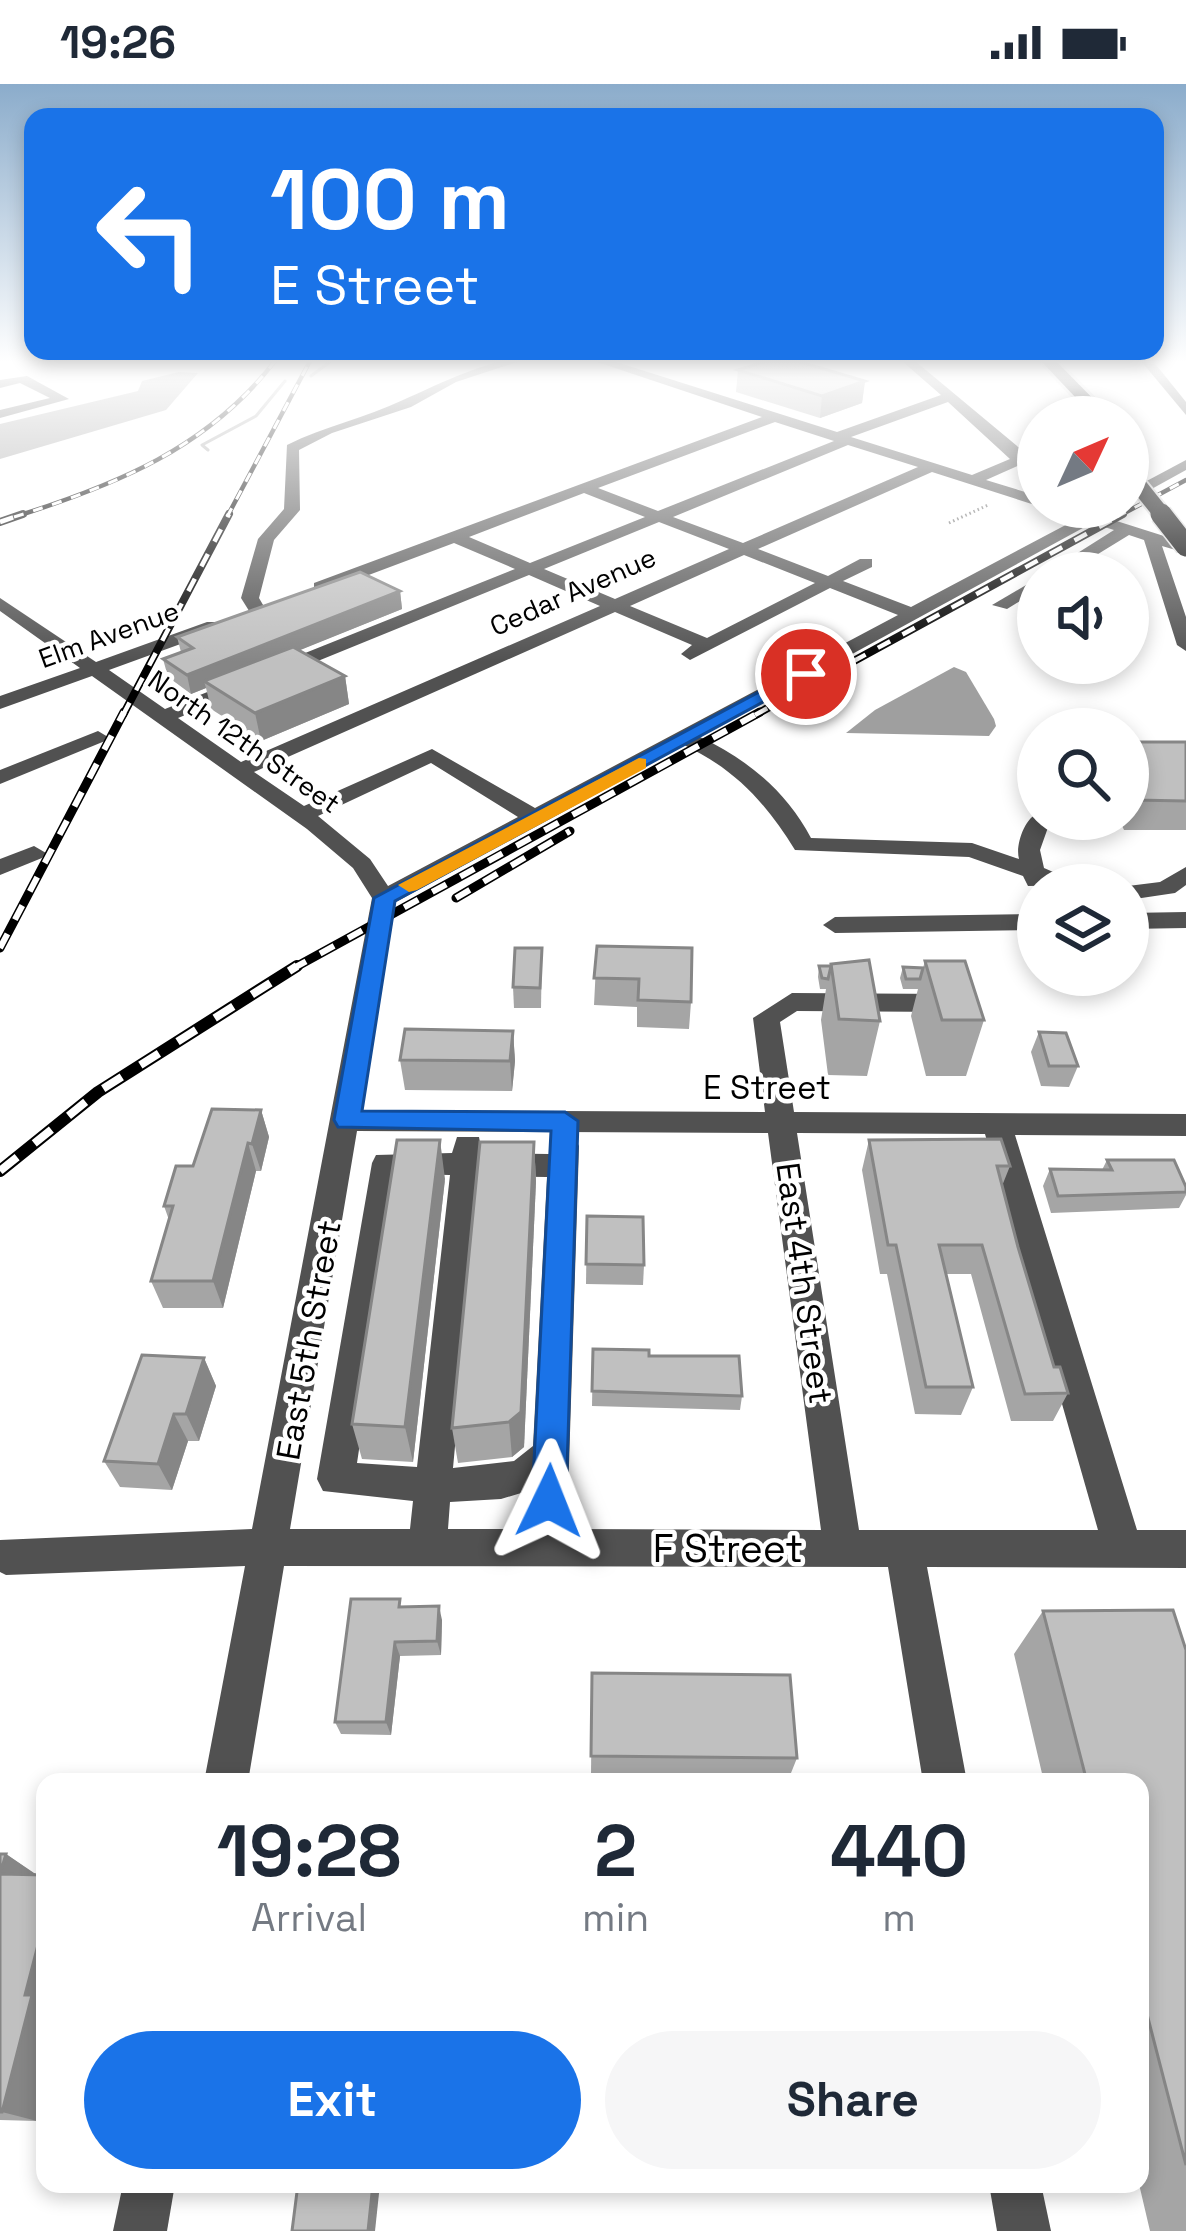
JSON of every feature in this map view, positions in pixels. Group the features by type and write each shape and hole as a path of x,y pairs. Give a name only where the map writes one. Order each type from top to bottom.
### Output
{"highway":[{"path":"1149,477 1186,517"},
{"path":"1149,487 1186,547"}],"street":[{"path":"256,610 250,598 262,548 268,534 292,510 292,461"},
{"path":"301,594 656,461"},
{"path":"161,718 788,461"},
{"path":"913,461 1017,494"},
{"path":"973,480 1009,461"},
{"path":"1149,485 1186,464"},
{"name":"Cedar Avenue","path":"238,771 931,467"},
{"path":"584,488 915,615"},
{"path":"385,898 1074,528"},
{"path":"1089,552 1126,529 1186,547"},
{"path":"454,537 698,649 866,563"},
{"path":"1151,537 1186,645"},
{"path":"1001,605 1017,595"},
{"name":"Elm Avenue","path":"0,703 279,602"},
{"name":"North 12th Street","path":"0,604 302,814 362,864 385,898"},
{"path":"0,778 98,737"},
{"path":"686,738 743,768 784,812 803,845 962,849 1017,871"},
{"path":"302,814 432,755 536,818"},
{"path":"0,868 34,854"},
{"path":"1149,920 1186,918 1177,881"},
{"name":"East 5th Street","path":"228,1773 385,898"},
{"path":"836,925 1017,922"},
{"name":"East 4th Street","path":"844,1548 766,1018 792,1002 956,1004"},
{"name":"E Street","path":"347,1120 1186,1125"},
{"path":"427,1547 471,1121"},
{"path":"547,1547 565,1121"},
{"path":"997,1124 1123,1549"},
{"path":"550,1454 523,1476 434,1484 336,1479 387,1163 563,1166"},
{"name":"F Street","path":"6,1556 271,1547 1186,1550"},
{"path":"904,1549 944,1773"},
{"path":"140,2231 147,2193"},
{"path":"1017,2193 1024,2231"}],"path":[{"path":"949,523 1013,493"}],"shaded area":[{"path":"954,667 966,672 994,719 996,726 989,736 846,733 875,710"}],"building":[{"path":"360,572 400,591 187,675 163,659 193,648 177,637"},
{"path":"293,647 345,676 255,713 204,681"},
{"path":"1149,742 1186,742 1186,801 1149,800"},
{"path":"597,946 692,948 691,1002 638,1000 639,979 594,978"},
{"path":"515,948 542,948 540,988 513,987"},
{"path":"869,960 880,1021 839,1019 831,964"},
{"path":"925,961 965,961 984,1020 942,1020"},
{"path":"819,966 831,966 828,979 822,978"},
{"path":"903,967 923,968 920,979 906,979"},
{"path":"405,1029 513,1031 510,1061 400,1060"},
{"path":"1039,1032 1066,1033 1078,1066 1049,1066"},
{"path":"212,1109 261,1110 213,1281 151,1281 173,1206 164,1206 176,1166 193,1166"},
{"path":"1001,1139 1010,1166 997,1166 1018,1247 1054,1367 1060,1367 1068,1393 1025,1394 982,1245 939,1245 973,1387 926,1387 896,1245 888,1245 869,1140"},
{"path":"397,1140 440,1140 405,1427 352,1424"},
{"path":"480,1142 534,1142 521,1412 509,1422 452,1428"},
{"path":"1107,1160 1174,1160 1186,1192 1058,1196 1050,1169 1112,1170"},
{"path":"587,1216 643,1217 644,1265 586,1264"},
{"path":"593,1349 649,1350 649,1356 739,1356 742,1396 592,1391"},
{"path":"142,1355 204,1358 186,1414 174,1414 158,1464 104,1461"},
{"path":"351,1599 400,1599 399,1607 439,1606 437,1641 395,1642 386,1722 335,1722"},
{"path":"1173,1610 1186,1650 1186,2165 1149,2022 1149,1773 1085,1773 1043,1611"},
{"path":"592,1673 790,1675 797,1758 591,1756"},
{"path":"0,1874 36,1875 36,1953 25,1995 32,1995 0,2112"},
{"path":"297,2193 372,2193 368,2231 292,2231"}],"railway":[{"path":"14,517 156,461"},
{"path":"227,517 257,461"},
{"path":"1149,500 1186,480"},
{"path":"0,522 23,514"},
{"path":"123,715 229,514"},
{"path":"755,715 1097,528"},
{"path":"0,948 124,712"},
{"path":"294,968 760,712"},
{"path":"456,898 570,831"},
{"path":"0,1171 98,1092 294,968"}],"slow traffic":[{"path":"409,885 639,763"}],"route":[{"path":"549,1501 565,1121 347,1120 385,898 806,674"}]}
